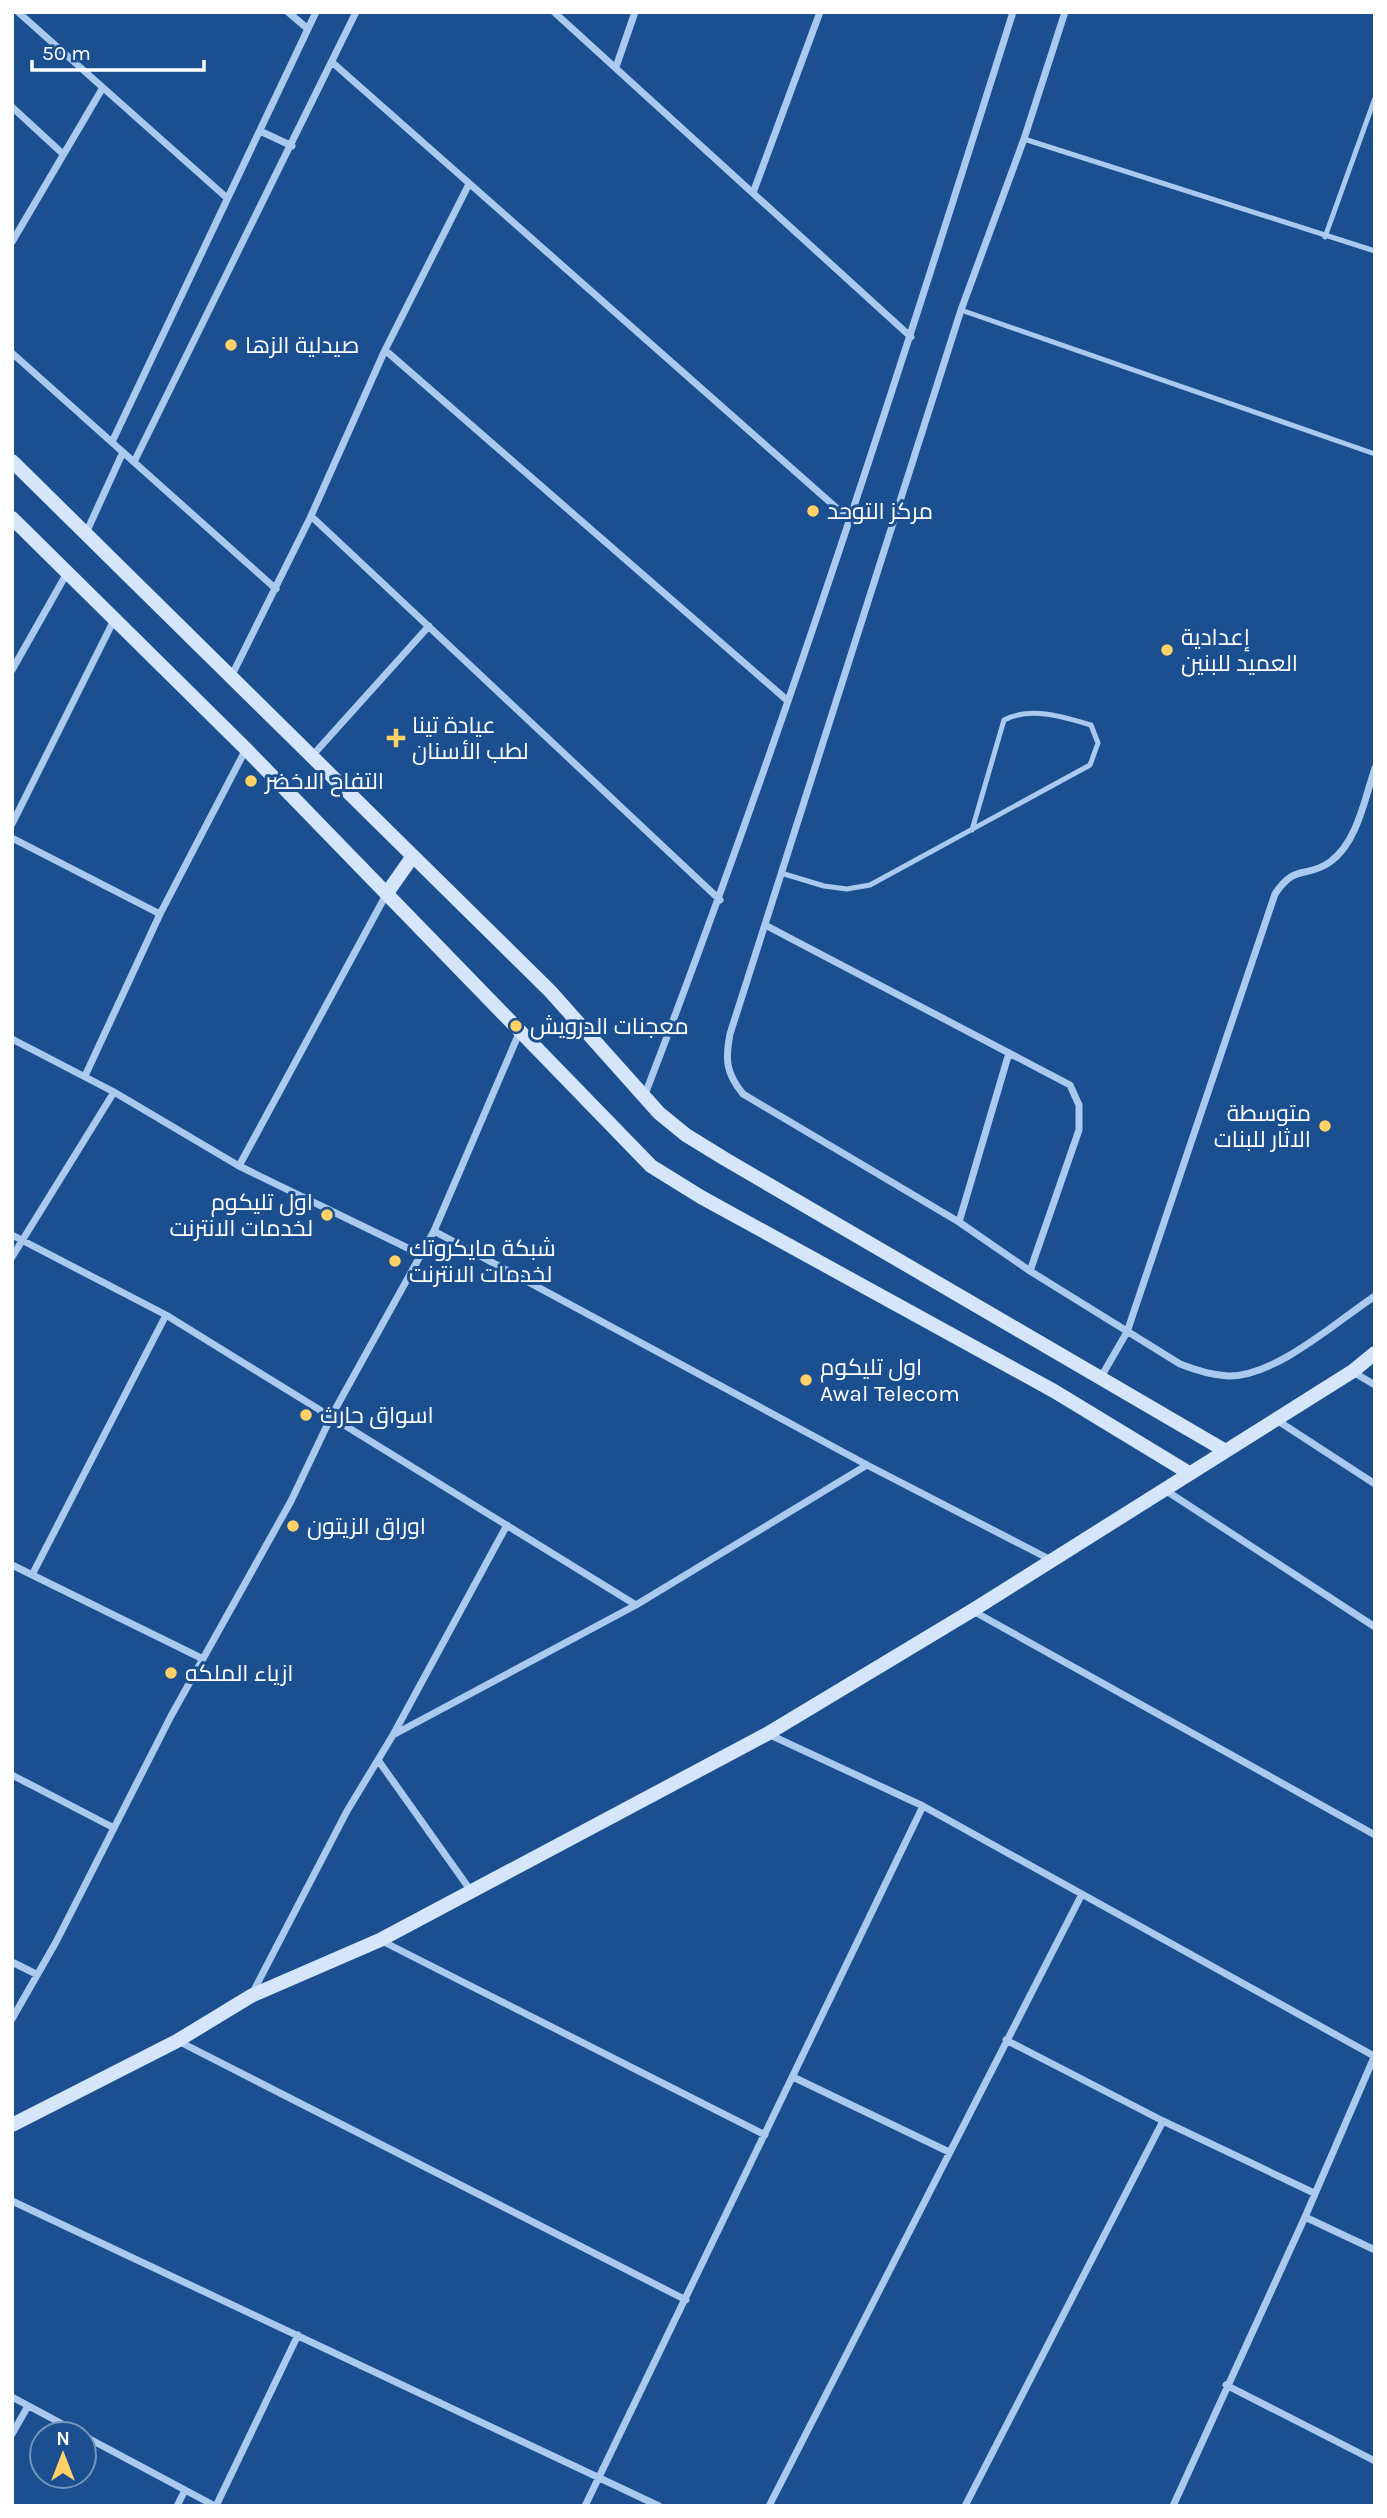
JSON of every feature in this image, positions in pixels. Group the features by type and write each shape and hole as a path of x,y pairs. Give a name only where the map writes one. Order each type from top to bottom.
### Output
{"street":[{"path":"18,12 227,198"},
{"path":"288,12 308,29"},
{"path":"112,442 316,12"},
{"path":"134,461 356,12"},
{"path":"554,12 911,337"},
{"path":"616,67 635,12"},
{"path":"753,193 820,12"},
{"path":"644,1097 720,900 788,701 911,337 1013,12"},
{"path":"1065,12 1024,139 961,310 730,1034 725,1061 730,1078 743,1094 959,1222 1030,1271 1127,1332 1180,1364 1204,1373 1229,1376 1256,1372 1277,1362 1375,1296"},
{"path":"333,63 849,519"},
{"path":"12,242 102,89"},
{"path":"12,107 63,154"},
{"path":"260,131 292,146"},
{"path":"231,677 311,516 385,350 469,184"},
{"path":"385,350 788,701"},
{"path":"12,353 276,589"},
{"path":"85,533 123,452"},
{"path":"12,461 550,991 644,1097 686,1135 1224,1450"},
{"path":"311,516 720,900"},
{"path":"12,519 246,749 650,1166 701,1197 1054,1391 1189,1473"},
{"path":"12,670 67,571"},
{"path":"12,824 115,618"},
{"path":"312,757 429,626"},
{"path":"85,1076 160,915 246,749"},
{"path":"1100,1378 1127,1332 1275,894 1284,880 1296,872 1328,864 1339,854 1353,830 1375,768"},
{"path":"12,838 160,915"},
{"path":"239,1166 387,893 412,856"},
{"path":"765,925 1070,1085 1079,1105 1079,1130 1030,1271"},
{"path":"12,2019 203,1659 291,1502 332,1415 434,1231 520,1031"},
{"path":"12,1039 114,1092 239,1166 420,1254"},
{"path":"959,1222 1009,1053"},
{"path":"12,1257 114,1092"},
{"path":"434,1231 867,1465 1052,1560"},
{"path":"12,1235 166,1315 636,1605"},
{"path":"32,1576 166,1315"},
{"path":"12,2125 177,2040 251,1996 380,1940 767,1734 973,1610 1353,1371 1375,1353"},
{"path":"1353,1371 1375,1385"},
{"path":"1275,1419 1375,1484"},
{"path":"393,1735 636,1605 867,1465"},
{"path":"1164,1490 1375,1627"},
{"path":"251,1996 346,1811 393,1735 507,1525"},
{"path":"12,1565 203,1659"},
{"path":"973,1610 1375,1835"},
{"path":"767,1734 923,1806 1374,2055 1306,2217 1226,2385 1173,2506"},
{"path":"378,1760 471,1891"},
{"path":"12,1775 114,1828"},
{"path":"585,2506 923,1806"},
{"path":"769,2506 1082,1894"},
{"path":"380,1940 765,2135"},
{"path":"12,1962 36,1974"},
{"path":"177,2040 686,2300"},
{"path":"1006,2040 1163,2121 1314,2193"},
{"path":"793,2077 949,2152"},
{"path":"965,2506 1163,2121"},
{"path":"12,2201 601,2476 659,2506"},
{"path":"1306,2217 1375,2250"},
{"path":"98,2444 215,2506 298,2335"},
{"path":"1226,2385 1375,2461"},
{"path":"12,2397 54,2420"},
{"path":"12,2434 28,2406"},
{"path":"177,2506 185,2490"}],"lane":[{"path":"1325,237 1375,98"},
{"path":"1024,139 1375,251"},
{"path":"961,310 1375,454"},
{"path":"781,873 824,886 847,889 870,885 972,830 1090,765 1098,743 1091,725 1064,717 1030,713 1004,720 972,830"}],"place":[{"name":"صيدلية الزها","path":"231,345"},
{"name":"مركز التوحد","path":"813,511"},
{"name":"إعدادية العميد للبنين","path":"1167,650"},
{"name":"عيادة تينا لطب الأسنان","path":"396,738"},
{"name":"التفاح الاخضر","path":"251,781"},
{"name":"معجنات الدرويش","path":"516,1026"},
{"name":"متوسطة الاثار للبنات","path":"1325,1126"},
{"name":"اول تليكوم لخدمات الانترنت","path":"327,1215"},
{"name":"شبكة مايكروتك لخدمات الانترنت","path":"395,1261"},
{"name":"اول تليكوم Awal Telecom","path":"806,1380"},
{"name":"اسواق حارث","path":"306,1415"},
{"name":"اوراق الزيتون","path":"293,1526"},
{"name":"ازياء الملكه","path":"171,1673"}]}
